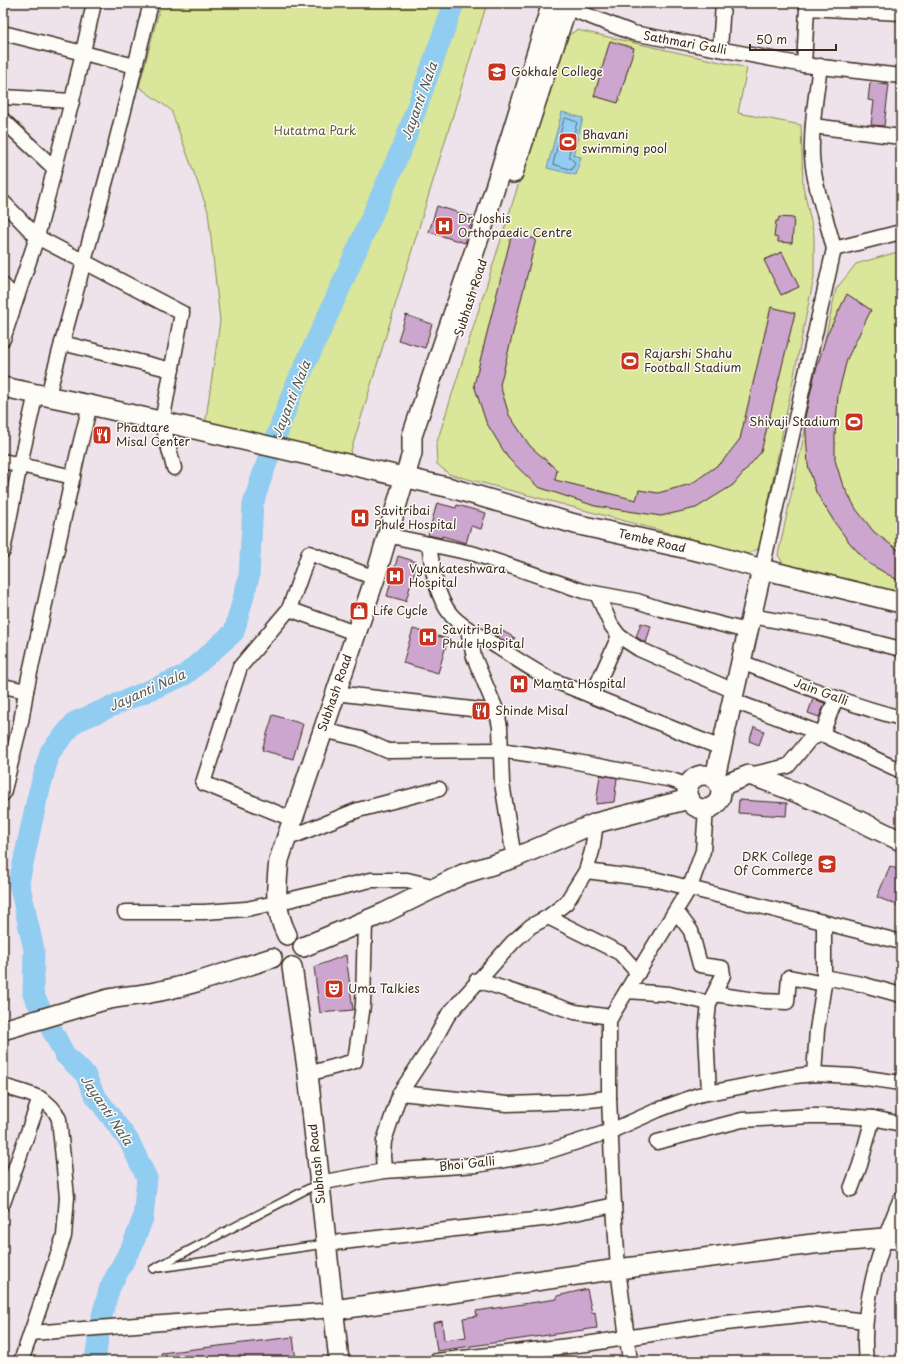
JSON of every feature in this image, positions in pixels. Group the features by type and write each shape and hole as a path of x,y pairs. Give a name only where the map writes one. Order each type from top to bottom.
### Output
{"main road":[{"name":"Subhash Road","path":"287,935 280,922 276,903 276,885 279,860 375,578 386,535 412,453 424,440 542,87 560,4"},
{"name":"Tembe Road","path":"3,387 42,394 451,488 575,524 706,553 762,569 901,602"},
{"path":"762,569 749,623 742,662 732,695 722,748 718,782 722,791 719,801 711,808 706,809 696,807 688,793 693,778 701,774 718,782 749,775 779,784 901,841"},
{"path":"303,947 365,921 463,874 514,858 596,823 688,793"},
{"path":"287,935 298,938 303,947 302,958 292,967 279,966 272,958 271,952 277,938 287,935"},
{"path":"3,1030 120,996 150,993 173,988 272,958"},
{"name":"Subhash Road","path":"292,967 308,1074 339,1361"},
{"path":"334,1310 618,1269 813,1244 893,1238"}],"street":[{"path":"3,339 37,237 72,101 94,3"},
{"path":"3,551 20,464 42,394 62,343 151,3"},
{"path":"720,49 723,3"},
{"name":"Sathmari Galli","path":"560,4 633,34 804,65 901,76"},
{"path":"804,65 807,8 901,13"},
{"path":"3,32 135,66"},
{"path":"762,569 834,249 818,192 813,164 813,126 820,66"},
{"path":"3,97 72,101"},
{"path":"3,120 54,168"},
{"path":"813,126 901,137"},
{"path":"3,202 37,237 182,314 162,422 174,468"},
{"path":"834,249 901,232"},
{"path":"3,285 16,299"},
{"path":"62,343 172,370"},
{"path":"3,794 21,722 26,691 90,405"},
{"path":"3,461 73,477"},
{"path":"386,535 475,554 597,594 637,601 661,609 749,623 818,628 901,649"},
{"path":"429,544 431,563 443,601 452,616 468,630 526,666 592,696 722,748"},
{"path":"292,819 203,783 240,666 289,609 309,554 375,578"},
{"path":"597,594 611,625 619,636 646,652 732,695 822,734 901,771"},
{"path":"289,609 356,634"},
{"path":"468,630 474,657 497,712 500,727 500,750 505,804 514,858"},
{"path":"592,696 619,636"},
{"name":"Jain Galli","path":"742,662 870,710 901,718"},
{"path":"3,686 26,691"},
{"path":"335,693 497,712"},
{"path":"749,775 788,766 810,739 822,734 836,698"},
{"path":"323,730 361,739 388,751 500,750 561,759 672,780 688,793"},
{"path":"286,839 358,810 439,789"},
{"path":"630,1361 618,1269 614,1206 608,1098 609,1020 690,887 704,852 706,809"},
{"path":"384,1171 384,1141 400,1093 430,1048 448,1015 477,980 513,942 531,926 548,917 566,903 586,871 592,852 596,823"},
{"path":"586,871 658,880 690,887 901,942"},
{"path":"125,912 204,912 246,908 276,903 371,880 407,880 436,887"},
{"path":"676,911 691,931 700,965 722,968 723,976 712,998 706,1033 709,1092"},
{"path":"548,917 620,953 638,972"},
{"path":"308,1074 355,1061 363,1005 365,921"},
{"path":"814,1074 817,1030 824,980 824,923"},
{"path":"627,991 787,1002 789,977 861,984 901,995"},
{"path":"477,980 575,1012 611,1017"},
{"name":"Bhoi Galli","path":"319,1183 384,1171 477,1164 543,1153 611,1131 658,1110 709,1092 795,1076 814,1074 853,1076 901,1083"},
{"path":"3,1086 40,1098 56,1110 59,1119 67,1197 64,1236 20,1361"},
{"path":"400,1093 507,1104 569,1102 608,1098"},
{"path":"3,1203 40,1098"},
{"path":"656,1142 742,1120 810,1116 873,1118 901,1124"},
{"path":"851,1189 860,1165 873,1118"},
{"path":"866,1361 865,1321 893,1238 901,1198"},
{"path":"326,1244 551,1218 614,1206"},
{"path":"31,1333 334,1310"},
{"path":"436,1361 627,1338 717,1324 808,1314 865,1321"}],"lane":[{"path":"319,1183 153,1269 326,1244"}],"green space":[{"name":"Hutatma Park","path":"161,3 487,3 347,464 204,432 220,321 208,211 171,110 139,87"},
{"name":"Rajarshi Shahu Football Stadium","path":"577,30 747,68 738,113 801,125 803,186 814,235 814,277 759,548 748,554 449,474 437,464 436,445 565,37"},
{"name":"Shivaji Stadium","path":"901,251 901,594 786,568 778,555 836,289 856,264"}],"water":[{"path":"562,112 583,118 573,155 581,157 576,175 547,168"}],"building":[{"path":"610,41 634,48 618,103 594,96"},
{"path":"870,83 889,85 884,126 871,125 874,101 868,100"},
{"path":"437,206 473,217 465,243 429,232"},
{"path":"779,217 794,218 792,243 778,242 778,238 774,237 776,221 778,221"},
{"path":"512,233 536,239 500,385 509,415 530,446 557,470 555,480 636,500 639,490 658,493 691,484 722,462 740,439 771,307 795,313 761,452 733,485 696,508 661,516 595,506 538,487 508,458 486,422 474,385"},
{"path":"782,252 799,287 781,295 764,260"},
{"path":"847,294 871,310 847,359 838,395 835,460 842,483 856,509 874,532 901,552 901,582 868,563 849,542 835,523 816,492 808,465 805,417 814,377 826,337"},
{"path":"406,315 432,324 425,348 398,340"},
{"path":"437,503 456,508 457,505 486,513 481,529 471,526 466,543 442,536 442,538 428,535"},
{"path":"398,556 417,562 406,601 387,596"},
{"path":"641,623 651,626 646,643 636,637"},
{"path":"497,628 515,638 511,646 494,634"},
{"path":"413,629 448,639 438,673 403,663"},
{"path":"813,699 825,703 819,717 808,713"},
{"path":"273,715 303,724 293,759 262,750"},
{"path":"754,727 764,731 759,745 749,741"},
{"path":"600,775 617,778 614,802 596,804"},
{"path":"739,800 787,803 786,816 738,813"},
{"path":"890,866 901,871 901,907 877,897"},
{"name":"Uma Talkies","path":"346,955 353,1010 320,1013 314,967"},
{"path":"587,1289 592,1313 595,1312 597,1328 437,1351 433,1323 442,1321 444,1340 466,1337 463,1318 477,1316 476,1311 557,1299 557,1296"},
{"path":"293,1337 296,1361 162,1361 161,1353"}],"waterway":[{"name":"Jayanti Nala","path":"95,1361 101,1319 110,1287 133,1244 143,1218 147,1178 129,1141 94,1094 85,1074 65,1055 33,994 34,950 19,882 37,799 50,752 75,722 185,675 234,632 249,577 253,504 261,479 292,393 404,143 454,3"}],"place":[{"name":"Gokhale College","path":"497,72"},
{"name":"Bhavani swimming pool","path":"568,142"},
{"name":"Dr Joshis Orthopaedic Centre","path":"444,226"},
{"name":"Rajarshi Shahu Football Stadium","path":"630,361"},
{"name":"Shivaji Stadium","path":"854,422"},
{"name":"Phadtare Misal Center","path":"102,435"},
{"name":"Savitribai Phule Hospital","path":"360,518"},
{"name":"Vyankateshwara Hospital","path":"395,576"},
{"name":"Life Cycle","path":"359,611"},
{"name":"Savitri Bai Phule Hospital","path":"428,637"},
{"name":"Mamta Hospital","path":"519,684"},
{"name":"Shinde Misal","path":"481,711"},
{"name":"DRK College Of Commerce","path":"827,864"},
{"name":"Uma Talkies","path":"334,989"}]}
